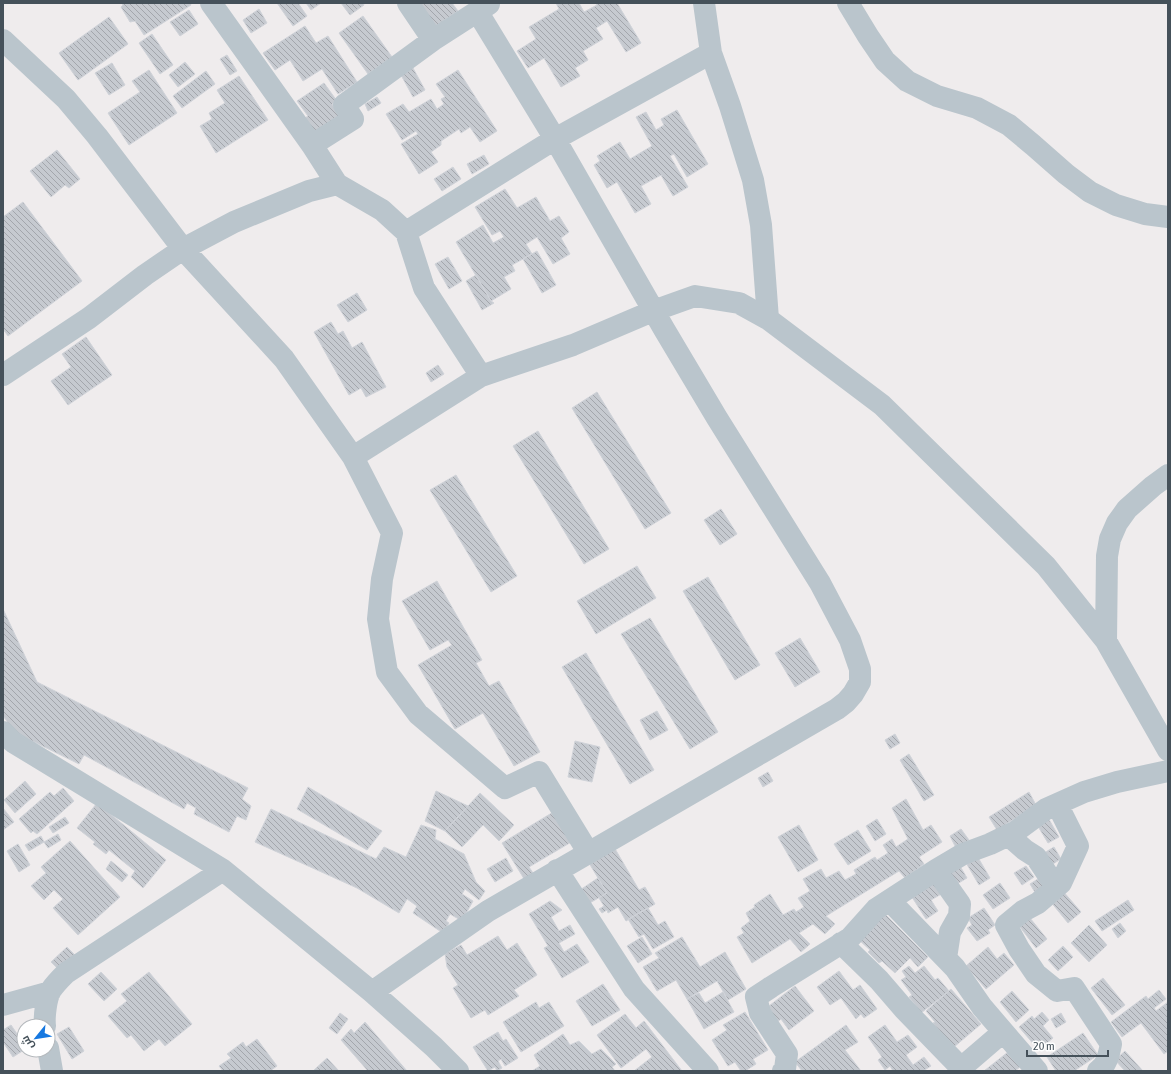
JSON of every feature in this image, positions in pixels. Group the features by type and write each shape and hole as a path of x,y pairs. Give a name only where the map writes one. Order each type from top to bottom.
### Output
{"street":[{"path":"211,3 312,145 337,184 382,210 406,232 424,288 481,376"},
{"path":"408,3 433,40"},
{"path":"704,3 711,53 730,106 753,180 761,225 768,319"},
{"path":"848,3 885,61 907,81 937,96 977,108 1009,125 1066,174 1090,192 1116,206 1145,214 1168,217"},
{"path":"312,145 353,118 344,105 433,40 484,7 555,139 653,311 717,418 820,583 850,640 860,669 860,682 853,694 837,709 488,911 372,992"},
{"path":"3,40 66,99 97,136 183,249 284,359 353,457 392,533 382,579 378,619 387,672 418,714 505,788 539,772 588,852"},
{"path":"406,232 555,139 711,53"},
{"path":"3,374 89,318 145,275 183,249 234,222 309,191 337,184"},
{"path":"353,457 481,376 573,345 653,311 694,296 739,303 768,319 882,405 1046,566 1106,641 1168,750"},
{"path":"1106,641 1106,556 1110,539 1117,523 1127,509 1168,475"},
{"path":"3,732 13,742 223,870 372,992 434,1047 458,1071"},
{"path":"785,1070 787,1054 760,1013 756,998 771,987 850,938 876,909 963,854 990,844 1015,832 1046,809 1084,792 1117,782 1168,771"},
{"path":"1057,804 1078,846 1061,883 1038,903 1006,925 1019,949 1036,974 1057,991 1074,988 1107,1037 1111,1044 1108,1057 1103,1068 1098,1071"},
{"path":"1008,835 1025,850 1036,857 1056,887"},
{"path":"44,1018 50,992 66,973 223,870"},
{"path":"557,870 634,989 708,1071"},
{"path":"936,870 960,904 959,916 950,932 946,958"},
{"path":"890,901 955,968 982,1007 1037,1071"},
{"path":"841,943 879,980 909,1014 962,1069 1003,1032"},
{"path":"3,1005 50,992"},
{"path":"50,1058 52,1071"}],"building":[{"path":"122,3 190,3 191,5 144,35 135,21 130,22 121,7 123,5"},
{"path":"277,3 298,3 307,16 293,26"},
{"path":"306,3 321,3 311,10"},
{"path":"341,3 363,3 364,5 350,15"},
{"path":"418,3 452,3 458,11 434,27"},
{"path":"556,3 579,3 584,12 597,5 596,3 617,3 641,43 626,52 607,21 596,28 603,39 583,51 588,60 575,68 580,76 561,87 544,58 528,68 517,51 536,39 529,27 559,9"},
{"path":"259,9 267,23 251,33 243,20"},
{"path":"189,10 198,24 180,36 170,22"},
{"path":"363,16 392,57 368,74 339,33"},
{"path":"109,17 128,44 78,80 59,53"},
{"path":"305,26 316,43 328,36 357,82 338,94 322,69 303,81 290,60 275,70 263,53"},
{"path":"152,34 173,65 160,74 139,43"},
{"path":"227,55 237,71 230,75 220,59"},
{"path":"185,62 195,74 178,87 169,75"},
{"path":"112,63 125,85 109,95 95,73"},
{"path":"413,68 425,90 413,97 401,75"},
{"path":"149,70 177,113 129,145 108,113 140,92 132,81"},
{"path":"458,70 497,131 480,142 470,127 461,133 459,129 441,141 441,145 431,152 438,162 419,174 401,144 418,134 416,131 402,140 386,114 403,104 409,112 431,99 437,109 444,104 441,99 445,97 436,84"},
{"path":"206,71 215,84 182,108 173,96"},
{"path":"239,76 268,120 216,153 200,126 212,119 209,113 225,103 217,90"},
{"path":"324,83 337,101 332,104 340,115 312,134 302,120 308,116 297,101"},
{"path":"377,97 381,103 368,111 365,104"},
{"path":"677,110 708,164 687,177 674,154 670,156 688,187 673,196 661,175 641,186 651,204 635,213 617,182 607,188 594,165 600,161 597,156 620,142 630,159 652,146 636,117 646,112 656,130 664,125 661,119"},
{"path":"57,150 80,179 69,188 65,185 51,197 30,171"},
{"path":"484,155 489,164 472,174 467,164"},
{"path":"453,167 461,179 442,191 434,179"},
{"path":"505,189 517,208 536,197 550,221 559,216 569,232 561,238 570,254 553,264 537,237 526,244 532,254 512,265 515,271 504,277 511,289 491,301 456,242 483,225 493,243 504,237 500,231 492,235 475,207"},
{"path":"23,202 82,281 8,336 3,329 3,217"},
{"path":"537,251 556,285 542,293 523,259"},
{"path":"448,257 462,281 449,289 435,264"},
{"path":"476,275 491,301 494,303 482,310 466,281"},
{"path":"357,293 367,310 348,322 337,305"},
{"path":"331,322 338,334 343,331 352,348 362,342 386,387 366,397 361,388 349,395 314,332"},
{"path":"86,337 112,375 68,405 51,381 71,367 62,354"},
{"path":"438,365 444,374 431,382 426,373"},
{"path":"597,392 671,513 645,529 572,408"},
{"path":"538,431 609,549 584,564 513,446"},
{"path":"456,475 517,576 491,592 430,490"},
{"path":"721,509 737,534 720,545 704,520"},
{"path":"637,566 656,598 596,634 577,601"},
{"path":"708,577 760,665 735,680 683,591"},
{"path":"437,581 482,660 476,663 489,686 499,681 540,752 514,766 483,713 455,729 418,665 452,645 448,640 430,650 402,601"},
{"path":"3,609 37,682 248,788 242,799 251,806 246,820 237,816 229,832 194,814 196,808 187,803 184,809 84,755 79,764 16,733 3,716"},
{"path":"650,618 718,732 690,749 621,634"},
{"path":"800,638 820,672 795,687 775,653"},
{"path":"586,653 654,770 630,784 562,667"},
{"path":"657,711 668,730 650,740 640,720"},
{"path":"895,734 900,743 890,749 885,740"},
{"path":"575,741 600,747 592,782 568,777"},
{"path":"909,754 934,795 924,801 900,760"},
{"path":"768,772 773,781 763,787 758,778"},
{"path":"25,781 36,794 15,813 4,800"},
{"path":"308,787 382,831 367,850 297,809"},
{"path":"63,788 74,801 37,834 33,831 31,833 19,819 50,792 54,796"},
{"path":"436,791 468,806 445,831 425,821"},
{"path":"1029,792 1036,805 997,830 989,817"},
{"path":"480,793 514,825 499,841 483,825 462,847 445,831"},
{"path":"906,799 923,830 931,825 942,842 919,857 924,864 905,878 899,871 826,916 835,924 825,934 813,924 799,933 810,944 801,952 790,939 752,963 737,937 744,933 741,928 750,921 746,913 755,907 754,905 770,894 783,915 794,909 796,912 804,907 798,898 810,891 803,879 821,869 826,878 839,871 845,880 856,874 854,870 875,857 877,860 888,853 883,845 892,839 896,847 908,839 892,808"},
{"path":"97,803 166,860 143,888 131,877 135,871 109,850 106,854 93,844 95,842 77,828"},
{"path":"3,808 14,822 3,830"},
{"path":"271,809 376,859 384,847 406,857 421,825 436,830 435,839 464,854 476,882 485,891 479,900 465,889 462,894 473,901 462,921 450,914 446,921 449,923 443,933 413,913 417,906 407,899 399,913 357,888 255,842"},
{"path":"555,811 573,841 529,867 535,876 526,882 502,843"},
{"path":"1047,816 1059,837 1048,843 1036,823"},
{"path":"65,817 69,823 53,833 49,827"},
{"path":"877,819 886,834 875,841 866,826"},
{"path":"799,825 818,860 798,872 778,837"},
{"path":"961,829 969,840 956,848 950,836"},
{"path":"858,830 871,851 848,865 834,844"},
{"path":"58,834 61,840 48,848 44,842"},
{"path":"41,836 44,842 29,851 25,845"},
{"path":"70,841 120,897 78,935 53,908 63,899 54,890 44,900 31,886 46,873 41,867"},
{"path":"18,844 30,865 19,872 7,851"},
{"path":"614,847 639,890 645,887 655,904 626,921 618,907 608,913 607,910 602,913 599,909 604,906 599,898 607,893 589,863"},
{"path":"1054,847 1061,859 1051,865 1044,853"},
{"path":"976,854 990,878 979,885 965,861"},
{"path":"506,858 513,871 495,882 487,869"},
{"path":"111,861 128,875 122,882 106,869"},
{"path":"960,866 967,878 957,884 950,873"},
{"path":"1026,866 1034,877 1022,885 1014,873"},
{"path":"1041,877 1047,887 1036,894 1030,884"},
{"path":"598,878 607,893 588,904 580,890"},
{"path":"936,882 943,893 931,900 938,911 926,919 910,894"},
{"path":"1000,883 1010,898 993,909 983,895"},
{"path":"1062,890 1081,912 1068,923 1050,901"},
{"path":"1128,900 1134,910 1102,931 1095,921"},
{"path":"550,901 562,910 551,917 559,931 570,925 575,934 559,943 564,952 577,944 589,962 562,978 544,948 548,946 529,914"},
{"path":"648,908 658,925 665,921 674,937 653,949 644,934 639,937 628,919"},
{"path":"984,908 995,925 988,930 990,933 977,941 967,928 972,925 968,918"},
{"path":"884,913 928,957 918,967 910,958 895,973 882,961 879,963 868,952 870,950 858,939"},
{"path":"1030,918 1047,939 1036,948 1020,927"},
{"path":"1120,923 1126,931 1118,938 1112,929"},
{"path":"1089,925 1107,945 1089,962 1071,943"},
{"path":"498,936 507,950 517,943 537,975 514,990 519,996 488,1015 485,1010 471,1018 453,988 458,985 447,967 445,954 461,945 467,955"},
{"path":"642,937 652,954 638,963 627,946"},
{"path":"682,937 700,967 725,952 746,989 728,1000 717,981 687,999 676,980 657,991 643,967 659,958 655,953"},
{"path":"1063,946 1073,957 1058,971 1048,960"},
{"path":"67,947 75,955 59,970 51,962"},
{"path":"988,947 997,959 1004,953 1014,965 986,989 966,966"},
{"path":"909,966 915,973 924,966 935,980 938,978 949,991 921,1013 909,997 912,995 901,980 906,977 902,971"},
{"path":"839,971 853,990 860,985 877,1009 864,1018 861,1014 856,1019 841,998 830,1005 817,987"},
{"path":"101,972 117,989 104,1001 88,984"},
{"path":"149,972 192,1024 165,1046 159,1039 144,1051 131,1035 127,1038 108,1016 127,1001 121,994"},
{"path":"1103,978 1125,1005 1112,1015 1091,988"},
{"path":"603,984 620,1010 592,1026 576,1001"},
{"path":"795,986 814,1011 789,1030 781,1019 776,1023 765,1009"},
{"path":"951,989 981,1024 954,1047 933,1023 935,1022 926,1011"},
{"path":"1159,990 1166,999 1154,1008 1156,1011 1168,1002 1168,1051 1164,1054 1141,1023 1122,1037 1111,1022 1146,996 1148,999"},
{"path":"1012,991 1029,1010 1016,1022 1000,1002"},
{"path":"723,992 734,1012 704,1029 687,999 699,993 705,1003"},
{"path":"536,1002 539,1008 549,1002 564,1026 521,1052 503,1022"},
{"path":"745,1012 768,1050 753,1059 756,1064 745,1071 741,1071 735,1062 728,1066 712,1040 727,1030 723,1025"},
{"path":"1042,1012 1049,1020 1043,1026 1053,1038 1042,1047 1039,1044 1036,1047 1019,1027 1032,1016 1034,1019"},
{"path":"340,1013 348,1019 337,1034 329,1028"},
{"path":"1061,1013 1066,1022 1056,1028 1051,1019"},
{"path":"625,1014 636,1028 644,1021 682,1071 634,1071 652,1057 646,1049 621,1068 597,1035"},
{"path":"365,1022 407,1071 368,1071 341,1040 351,1029 354,1033"},
{"path":"11,1025 16,1032 16,1055 13,1057 3,1042 3,1030"},
{"path":"846,1025 858,1042 845,1050 861,1071 802,1071 795,1062"},
{"path":"885,1025 897,1042 908,1035 917,1047 906,1055 913,1065 924,1057 931,1066 923,1071 893,1071 890,1066 885,1070 878,1060 882,1057 868,1037"},
{"path":"69,1027 84,1051 72,1059 57,1034"},
{"path":"498,1032 503,1041 506,1039 518,1058 505,1066 501,1059 498,1061 502,1068 497,1071 495,1067 488,1071 473,1047"},
{"path":"1083,1033 1098,1055 1074,1071 1056,1071 1047,1057"},
{"path":"563,1034 570,1045 579,1041 592,1054 601,1049 616,1064 612,1067 615,1071 532,1071 540,1066 534,1055"},
{"path":"257,1039 277,1066 270,1071 223,1071 219,1066 231,1058 227,1054 243,1042 246,1047"},
{"path":"1125,1051 1143,1071 1125,1071 1115,1060"},
{"path":"1008,1052 1020,1067 1015,1071 984,1071"},
{"path":"327,1058 339,1071 313,1071"}]}
